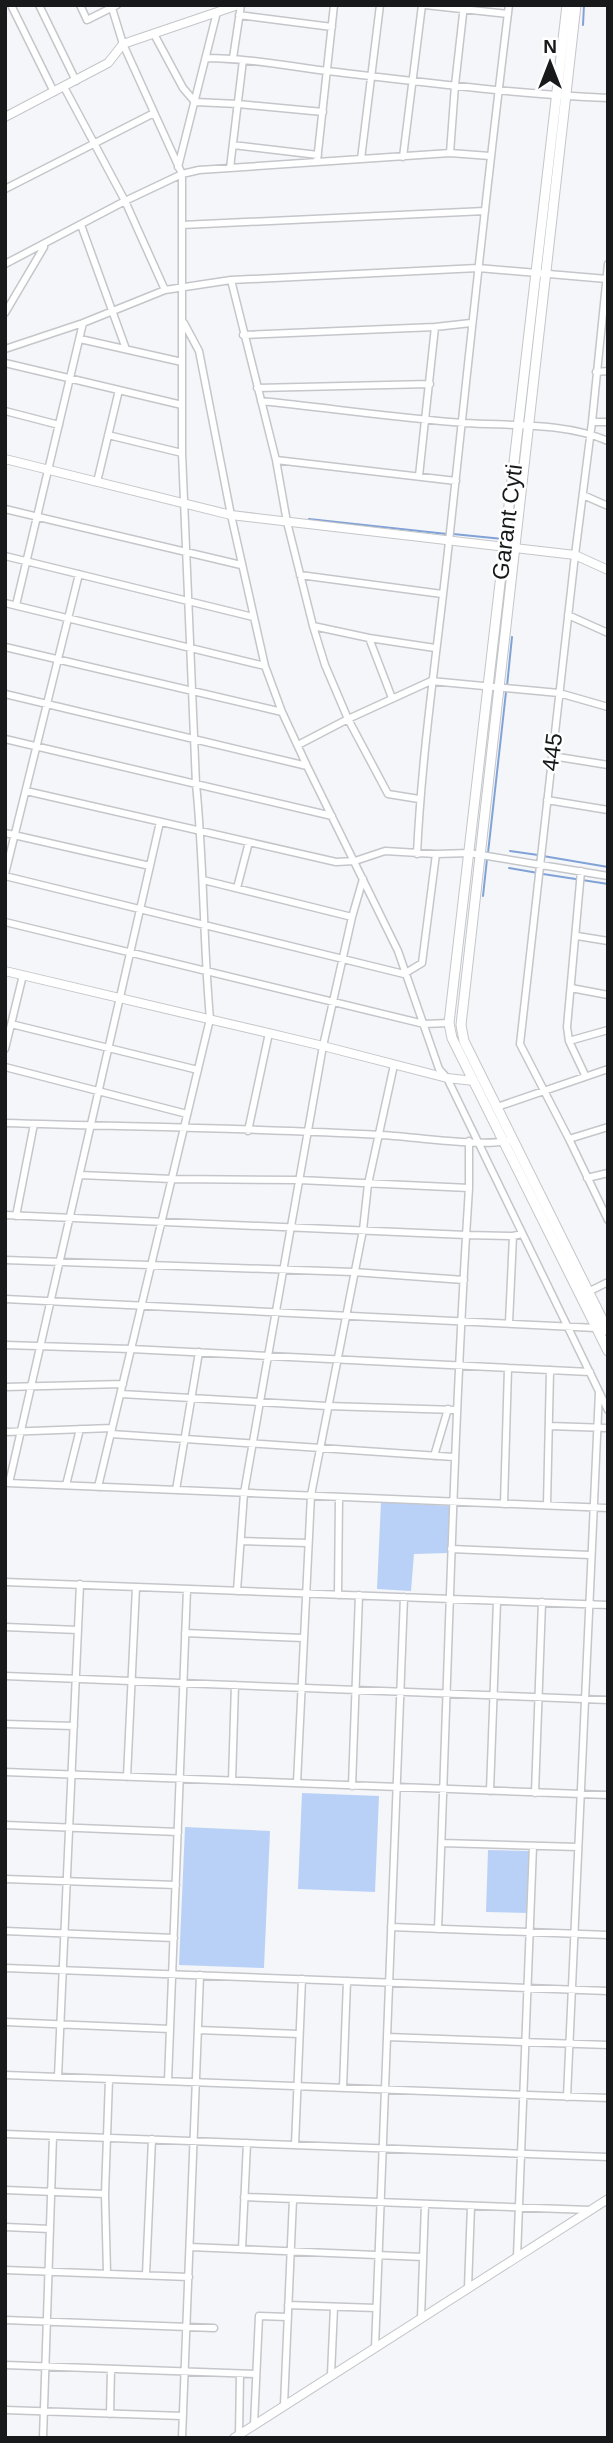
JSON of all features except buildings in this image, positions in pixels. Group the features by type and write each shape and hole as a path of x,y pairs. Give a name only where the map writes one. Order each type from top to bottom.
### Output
{"main road":[{"name":"Garant Cyti","path":"509,1141 474,1082 452,1038 449,1023 567,5"},
{"name":"Garant Cyti","path":"497,1107 462,1033 461,1013 576,5"},
{"path":"497,1107 509,1141 608,1351"},
{"path":"509,1141 608,1331"}],"street":[{"path":"11,5 54,92"},
{"path":"39,5 76,81"},
{"path":"80,5 87,20 115,6 122,44 180,171"},
{"path":"5,117 108,63 122,44 240,5 233,58"},
{"path":"318,158 334,5"},
{"path":"361,159 380,5"},
{"path":"403,157 424,5 464,7 508,14"},
{"path":"417,853 419,799 431,681 509,5"},
{"path":"450,153 464,7"},
{"path":"98,1487 210,1019 205,971 201,831 196,784 182,453 180,171 217,12"},
{"path":"239,15 332,27"},
{"path":"154,34 183,88 195,102 238,103 323,112"},
{"path":"206,58 233,58 566,97 608,98"},
{"path":"230,167 243,60"},
{"path":"64,87 125,201 165,290"},
{"path":"5,189 154,113"},
{"path":"233,145 318,158"},
{"path":"5,264 180,171 318,158 361,159 450,153 490,156"},
{"path":"181,225 485,211"},
{"path":"81,225 126,349"},
{"path":"5,313 8,301 45,245"},
{"name":"445","path":"608,264 604,335 596,372 520,1044 608,1220"},
{"path":"5,349 83,323 165,290 231,280 478,268 607,279"},
{"path":"231,280 276,460 287,522 325,665 348,719 388,794 419,799"},
{"path":"183,321 199,351 241,565 265,666 282,712 398,951 439,1069 447,1078 608,1410"},
{"path":"16,606 83,323"},
{"path":"243,335 435,327 471,323"},
{"path":"419,477 435,327"},
{"path":"79,339 182,362"},
{"path":"5,363 182,405"},
{"path":"596,372 608,371"},
{"path":"257,388 429,384"},
{"path":"97,482 119,390"},
{"path":"261,401 462,422 529,426 590,433 608,440"},
{"path":"5,411 59,425"},
{"path":"592,422 608,422"},
{"path":"108,435 182,453"},
{"path":"5,459 230,515 575,555 608,570"},
{"path":"276,460 456,481"},
{"path":"583,495 608,506"},
{"path":"5,509 241,565"},
{"path":"5,556 253,617"},
{"path":"79,574 5,875 404,974 422,963 436,854"},
{"path":"300,575 442,594"},
{"path":"5,603 265,666"},
{"path":"568,615 608,633"},
{"path":"313,626 435,648"},
{"path":"369,638 392,698"},
{"path":"5,647 282,712"},
{"path":"298,745 431,681 559,693 608,707"},
{"path":"5,694 307,766"},
{"path":"5,739 332,816"},
{"path":"552,756 608,765"},
{"path":"26,791 336,862 355,861 385,851 469,853 608,876"},
{"path":"547,800 608,810"},
{"path":"160,822 7,1483 608,1508"},
{"path":"5,833 150,866"},
{"path":"237,888 249,842"},
{"path":"581,872 567,1027 569,1041 585,1075"},
{"path":"237,1591 244,1493 299,1180 323,1046 363,879"},
{"path":"203,880 352,917"},
{"path":"5,922 424,1024 449,1023"},
{"path":"577,936 608,941"},
{"path":"5,971 447,1078 474,1082"},
{"path":"5,1049 23,975"},
{"path":"571,988 608,995"},
{"path":"11,1024 198,1070"},
{"path":"569,1041 608,1030"},
{"path":"248,1131 269,1033"},
{"path":"297,1783 304,1593 311,1495 363,1230 368,1184 394,1065"},
{"path":"5,1067 187,1114"},
{"path":"497,1107 608,1069"},
{"path":"5,1124 308,1132 478,1142 509,1141"},
{"path":"16,1216 34,1124"},
{"path":"569,1139 608,1127"},
{"path":"438,1929 448,1693 452,1501 470,1188 470,1141"},
{"path":"587,1178 608,1173"},
{"path":"79,1175 299,1180 470,1188"},
{"path":"5,1215 466,1235 522,1234"},
{"path":"509,1324 513,1236"},
{"path":"5,1260 353,1272 464,1280"},
{"path":"587,1292 608,1282"},
{"path":"5,1299 596,1328"},
{"path":"5,1345 590,1372"},
{"path":"176,1490 200,1352"},
{"path":"504,1503 508,1368"},
{"path":"547,1505 551,1370"},
{"path":"5,1387 123,1384"},
{"path":"567,2097 599,1390"},
{"path":"121,1394 327,1406 457,1410"},
{"path":"434,1456 448,1409"},
{"path":"549,1426 608,1428"},
{"path":"5,1432 80,1429 185,1439 454,1457"},
{"path":"65,1485 80,1429"},
{"path":"338,1595 339,1497"},
{"path":"241,1541 308,1543"},
{"path":"451,1549 590,1555"},
{"path":"5,1582 608,1605"},
{"path":"58,2077 80,1584"},
{"path":"127,1777 136,1587"},
{"path":"168,2081 187,1589"},
{"path":"352,1786 359,1595"},
{"path":"375,2348 404,1597"},
{"path":"490,1791 497,1601"},
{"path":"535,1793 542,1602"},
{"path":"5,1627 78,1630"},
{"path":"186,1633 303,1638"},
{"path":"5,1676 608,1700"},
{"path":"232,1781 235,1685"},
{"path":"5,1724 74,1726"},
{"path":"5,1772 608,1796"},
{"path":"5,1825 178,1832"},
{"path":"442,1843 578,1847"},
{"path":"517,2257 533,1846"},
{"path":"5,1879 176,1885"},
{"path":"391,1927 608,1935"},
{"path":"5,1931 174,1938"},
{"path":"5,1968 608,1991"},
{"path":"183,2438 201,1975"},
{"path":"295,2145 302,1979"},
{"path":"343,2088 347,1981"},
{"path":"5,2022 170,2028"},
{"path":"198,2030 299,2034"},
{"path":"387,2037 608,2045"},
{"path":"5,2075 608,2098"},
{"path":"107,2273 105,2193 109,2079"},
{"path":"5,2134 608,2157"},
{"path":"43,2438 53,2136"},
{"path":"146,2275 152,2139"},
{"path":"243,2249 247,2143"},
{"path":"5,2190 105,2193"},
{"path":"244,2197 591,2210"},
{"path":"284,2405 293,2199"},
{"path":"236,2436 608,2199"},
{"path":"421,2318 425,2204"},
{"path":"468,2288 471,2206"},
{"path":"5,2227 50,2229"},
{"path":"190,2248 424,2256"},
{"path":"5,2270 189,2277"},
{"path":"288,2305 376,2308"},
{"path":"331,2375 334,2306"},
{"path":"254,2425 259,2316 288,2317"},
{"path":"5,2320 214,2328"},
{"path":"5,2365 256,2374"},
{"path":"110,2414 111,2369"},
{"path":"236,2436 240,2374"},
{"path":"5,2410 183,2416"}],"shaded area":[{"path":"381,1502 451,1506 449,1553 414,1554 411,1591 377,1589"},
{"path":"302,1793 379,1796 375,1892 298,1889"},
{"path":"185,1827 270,1831 264,1968 179,1965"},
{"path":"488,1850 529,1851 528,1913 486,1912"}],"waterway":[{"path":"583,25 584,5"},
{"path":"309,519 447,534"},
{"path":"453,534 503,539"},
{"path":"507,686 512,637"},
{"path":"488,853 506,692"},
{"path":"510,851 538,855"},
{"path":"543,856 608,867"},
{"path":"483,896 487,859"},
{"path":"509,868 538,873"},
{"path":"543,874 608,884"}]}
